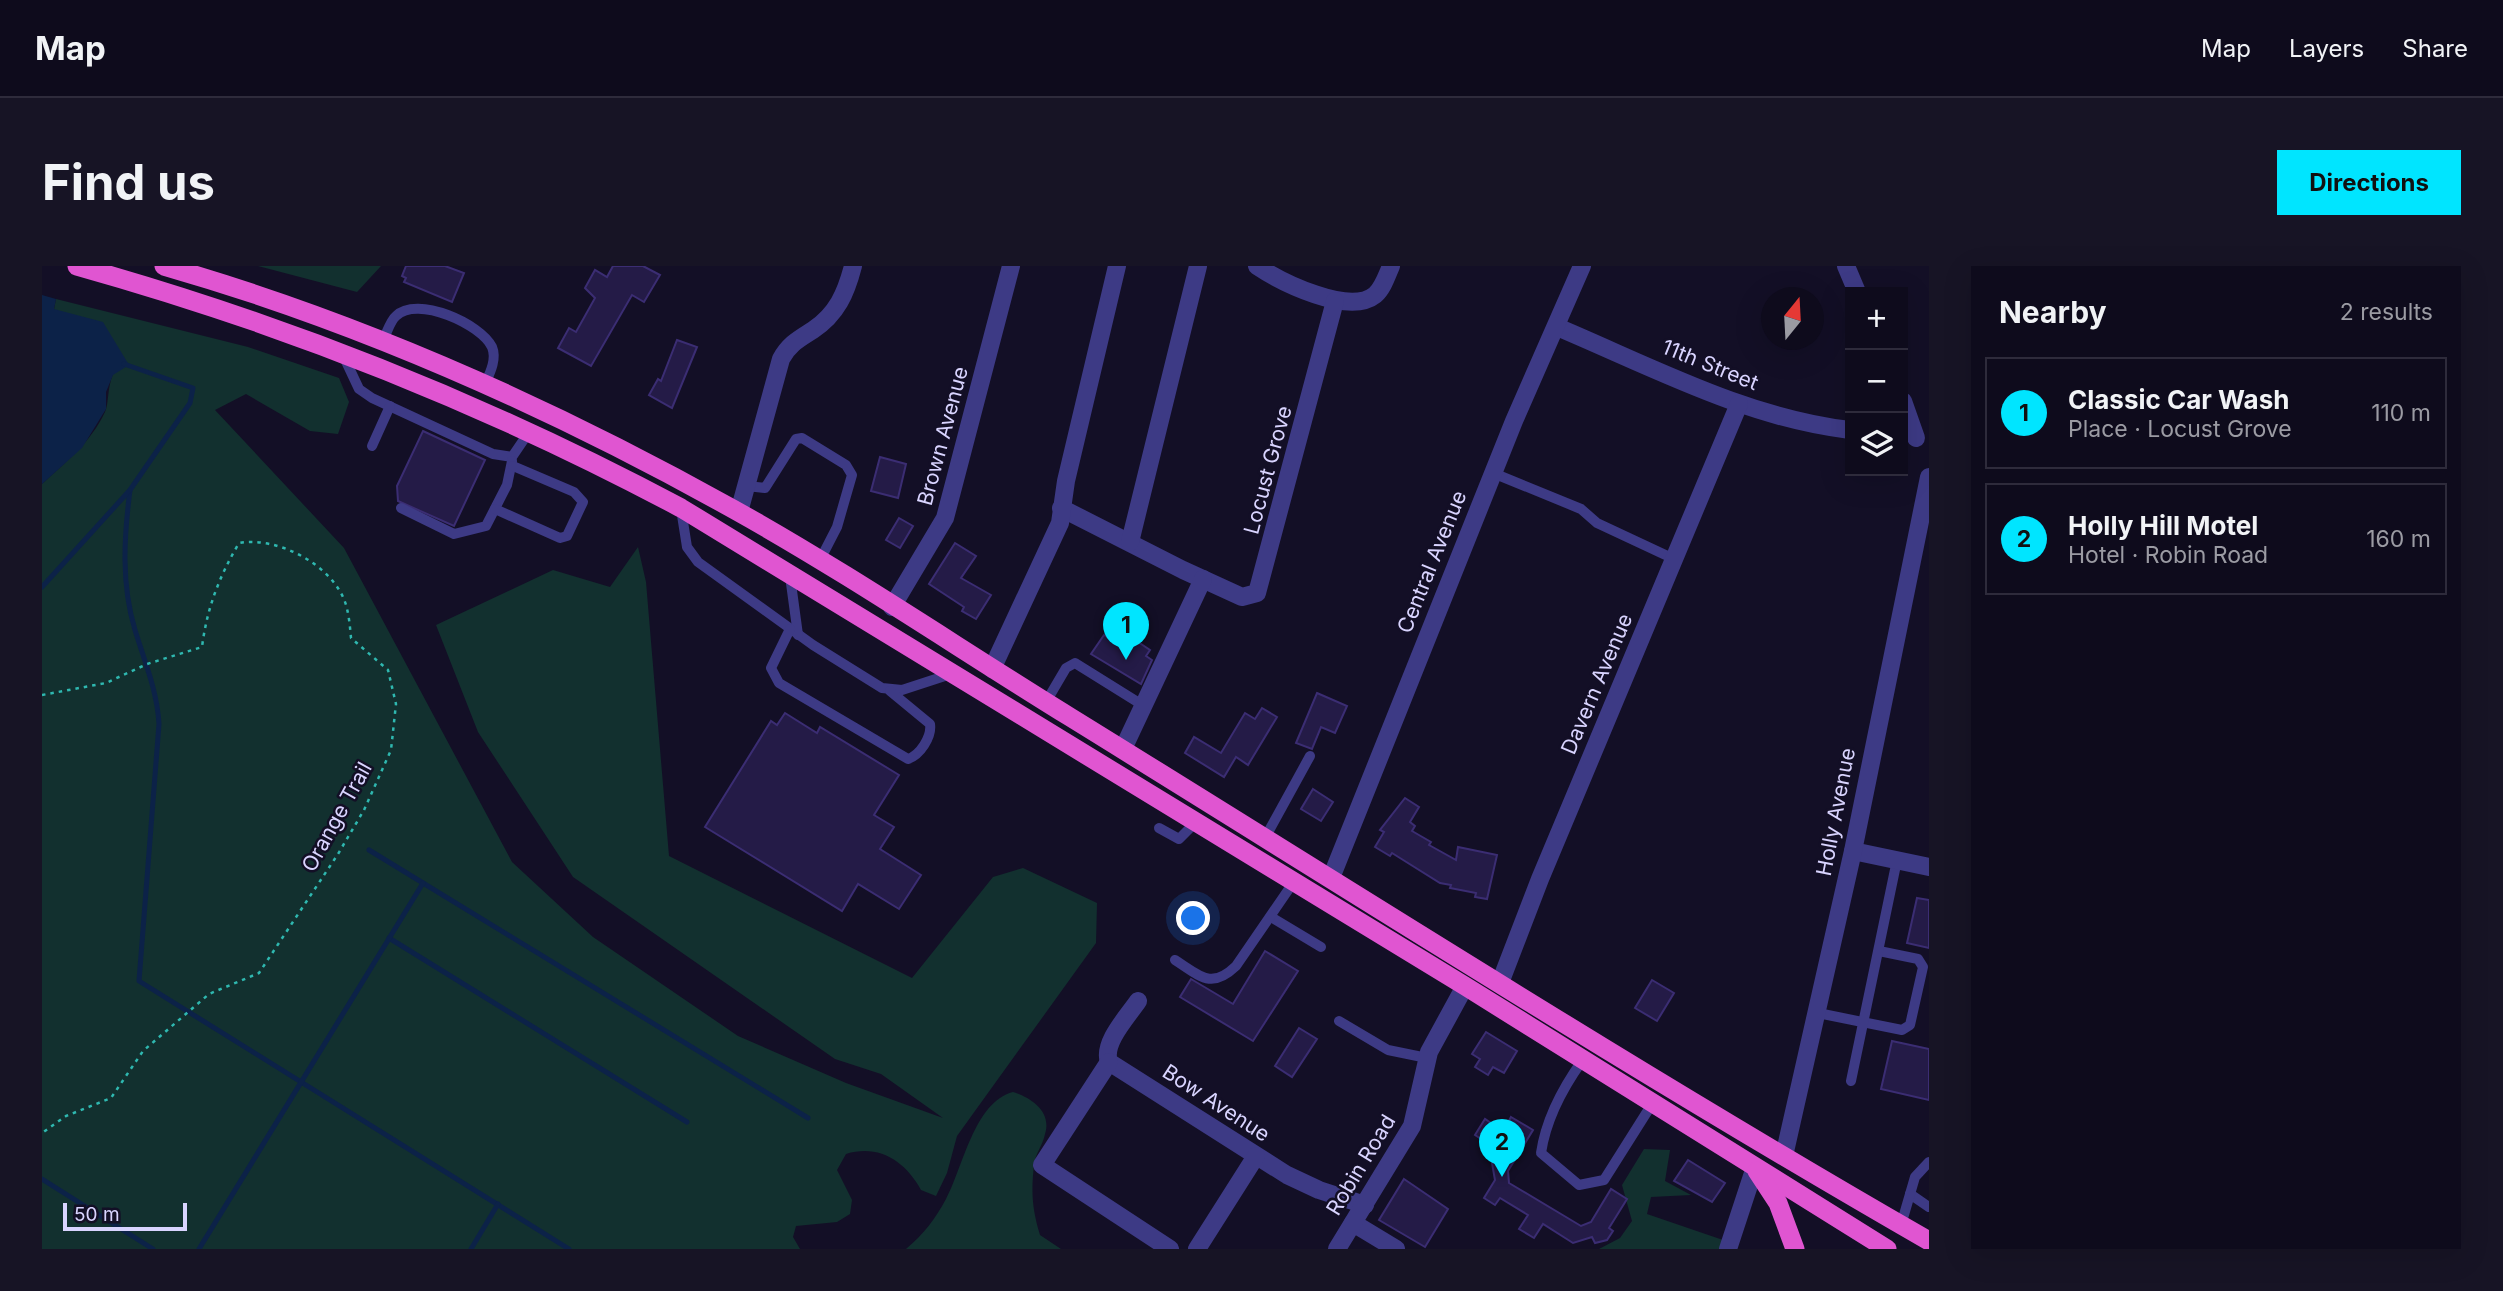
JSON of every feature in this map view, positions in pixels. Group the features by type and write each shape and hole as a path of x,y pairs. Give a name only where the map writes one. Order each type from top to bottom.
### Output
{"highway":[{"path":"78,266 171,292 341,351 529,431 681,508 1465,986 1887,1249"},
{"path":"164,266 383,340 485,384 606,442 739,512 1500,983 1784,1156 1919,1231"},
{"path":"1755,1167 1778,1203 1795,1249"}],"street":[{"path":"739,512 780,359 797,338 834,312 845,292 853,266"},
{"name":"Brown Avenue","path":"892,607 945,518 1012,266"},
{"path":"992,669 1054,541 1116,266"},
{"path":"1130,542 1198,266"},
{"path":"1257,266 1276,278 1335,301 1366,300 1376,295 1391,266"},
{"name":"Central Avenue","path":"1331,878 1493,473 1582,266"},
{"path":"1846,266 1855,287"},
{"name":"Locust Grove","path":"1061,508 1242,597 1256,593 1261,584 1335,301"},
{"name":"11th Street","path":"1557,327 1739,404 1826,427 1845,429"},
{"name":"Davern Avenue","path":"1500,983 1540,879 1739,404"},
{"path":"1907,413 1916,439"},
{"name":"Holly Avenue","path":"1784,1156 1853,851 1929,477"},
{"path":"1122,749 1203,579"},
{"path":"1853,851 1929,867"},
{"name":"Robin Road","path":"1338,1249 1412,1126 1432,1043 1465,986"},
{"path":"1138,1001 1106,1053 1109,1062 1042,1165 1170,1249"},
{"name":"Bow Avenue","path":"1109,1062 1305,1185 1365,1205"},
{"path":"1197,1249 1256,1156"},
{"path":"1728,1249 1755,1167"},
{"path":"1353,1223 1396,1249"}],"lane":[{"path":"383,340 397,315 411,309 429,310 462,320 482,333 493,349 493,363 485,384"},
{"path":"341,351 359,389 574,492 583,502 567,537 560,538 495,509"},
{"path":"372,446 390,406"},
{"path":"401,508 454,534 486,526 512,462 529,431"},
{"path":"747,486 765,488 796,439 802,438 846,465 852,475 847,502 819,562"},
{"path":"1493,473 1581,509 1597,523 1674,559"},
{"path":"681,508 691,556 794,632 890,691 930,724 931,731 916,756 908,759 900,757 779,683 771,668 794,632 789,572"},
{"path":"1046,702 1066,668 1075,663 1144,706"},
{"path":"890,691 953,673"},
{"path":"1265,838 1310,757"},
{"path":"1160,828 1179,839 1195,823"},
{"path":"1851,1081 1897,860"},
{"path":"1175,960 1202,977 1214,981 1225,977 1271,917 1293,883"},
{"path":"1271,917 1321,947"},
{"path":"1818,1013 1902,1030 1910,1025 1923,967 1918,960 1879,951"},
{"path":"1339,1021 1388,1050 1427,1058"},
{"path":"1582,1061 1566,1083 1545,1129 1541,1153 1579,1185 1604,1180 1652,1104"},
{"path":"1919,1231 1910,1195 1915,1177 1929,1162"},
{"path":"1910,1195 1929,1207"}],"path":[{"name":"Orange Trail","path":"42,695 106,682 147,664 201,647 206,611 223,571 239,543 255,540 291,551 327,574 346,603 351,638 388,670 396,704 391,750 365,810 304,909 259,972 209,994 143,1051 111,1098 66,1116 42,1133"}],"green space":[{"path":"258,266 381,266 357,292"},
{"path":"56,299 248,347 339,378 349,402 338,434 310,431 246,394 215,410 344,548 512,862 593,937 738,1036 846,1083 943,1118 881,1074 835,1059 573,877 478,732 436,625 553,570 610,587 638,547 646,582 669,856 912,978 993,877 1023,868 1097,903 1096,943 957,1136 947,1173 936,1196 921,1190 907,1171 890,1157 858,1151 846,1154 837,1170 852,1200 850,1214 837,1222 796,1226 793,1237 800,1249 42,1249 42,484 93,433 106,408 113,374 54,309"},
{"path":"1013,1092 1033,1102 1046,1119 1044,1138 1034,1165 1032,1192 1040,1235 1061,1249 906,1249 923,1232 942,1206 979,1122 1000,1098"},
{"path":"1644,1149 1670,1150 1665,1181 1691,1195 1651,1197 1647,1214 1723,1240 1720,1249 1599,1249 1620,1238 1632,1221 1622,1185"}],"water":[{"path":"42,295 56,299 54,309 103,322 129,365 113,375 106,392 106,409 82,448 42,484"}],"building":[{"path":"406,266 445,266 464,273 452,302 404,282 406,278 402,276"},
{"path":"613,266 643,266 660,275 644,302 632,295 591,366 558,348 569,328 576,332 595,298 585,288 595,270 607,277"},
{"path":"677,340 697,347 672,408 649,395 658,379 661,381"},
{"path":"423,431 485,460 454,526 398,501 397,486"},
{"path":"880,457 906,464 898,498 871,491"},
{"path":"899,518 913,526 900,548 886,540"},
{"path":"955,543 976,556 961,578 991,595 976,619 962,611 964,607 929,584"},
{"path":"1104,635 1126,648 1132,638 1150,650 1146,656 1152,660 1141,684 1091,654"},
{"path":"1317,693 1347,706 1335,733 1321,727 1312,749 1296,743"},
{"path":"1262,708 1277,717 1248,765 1236,757 1224,777 1185,753 1194,737 1221,753 1245,713 1255,719"},
{"path":"785,713 817,733 820,727 899,775 874,815 894,827 880,849 921,875 899,909 858,884 842,911 705,827 771,721 777,725"},
{"path":"1313,789 1333,802 1321,821 1301,809"},
{"path":"1405,798 1419,807 1410,822 1415,826 1412,831 1431,842 1429,845 1456,860 1458,847 1497,855 1487,899 1475,897 1476,893 1450,888 1451,885 1440,883 1392,853 1390,856 1375,847 1384,832 1380,830"},
{"path":"1917,898 1929,900 1929,948 1907,943"},
{"path":"1265,951 1298,971 1253,1041 1180,997 1191,979 1233,1004"},
{"path":"1652,980 1674,993 1657,1021 1635,1008"},
{"path":"1299,1028 1317,1039 1292,1077 1275,1066"},
{"path":"1486,1032 1517,1051 1504,1073 1493,1067 1488,1075 1475,1067 1480,1059 1472,1054"},
{"path":"1892,1041 1929,1049 1929,1100 1881,1089"},
{"path":"1511,1117 1533,1130 1508,1171 1509,1183 1581,1226 1591,1222 1611,1189 1627,1199 1609,1228 1613,1231 1607,1240 1595,1243 1592,1237 1573,1243 1543,1224 1534,1238 1519,1229 1528,1215 1500,1198 1495,1205 1484,1198 1495,1180 1492,1163 1497,1154 1491,1150 1493,1147 1475,1135 1485,1119 1503,1131"},
{"path":"1688,1160 1725,1183 1712,1202 1674,1181"},
{"path":"1404,1179 1448,1209 1425,1247 1379,1220"}],"waterway":[{"path":"42,587 130,490 190,403 193,388 124,364"},
{"path":"130,490 125,543 127,595 153,688 159,724 139,981 569,1249"},
{"path":"369,850 808,1118"},
{"path":"199,1249 423,883"},
{"path":"389,938 687,1122"},
{"path":"42,1179 153,1249"},
{"path":"471,1249 498,1204"}],"place":[{"name":"Classic Car Wash","path":"1126,660"},
{"name":"Holly Hill Motel","path":"1502,1177"}]}
